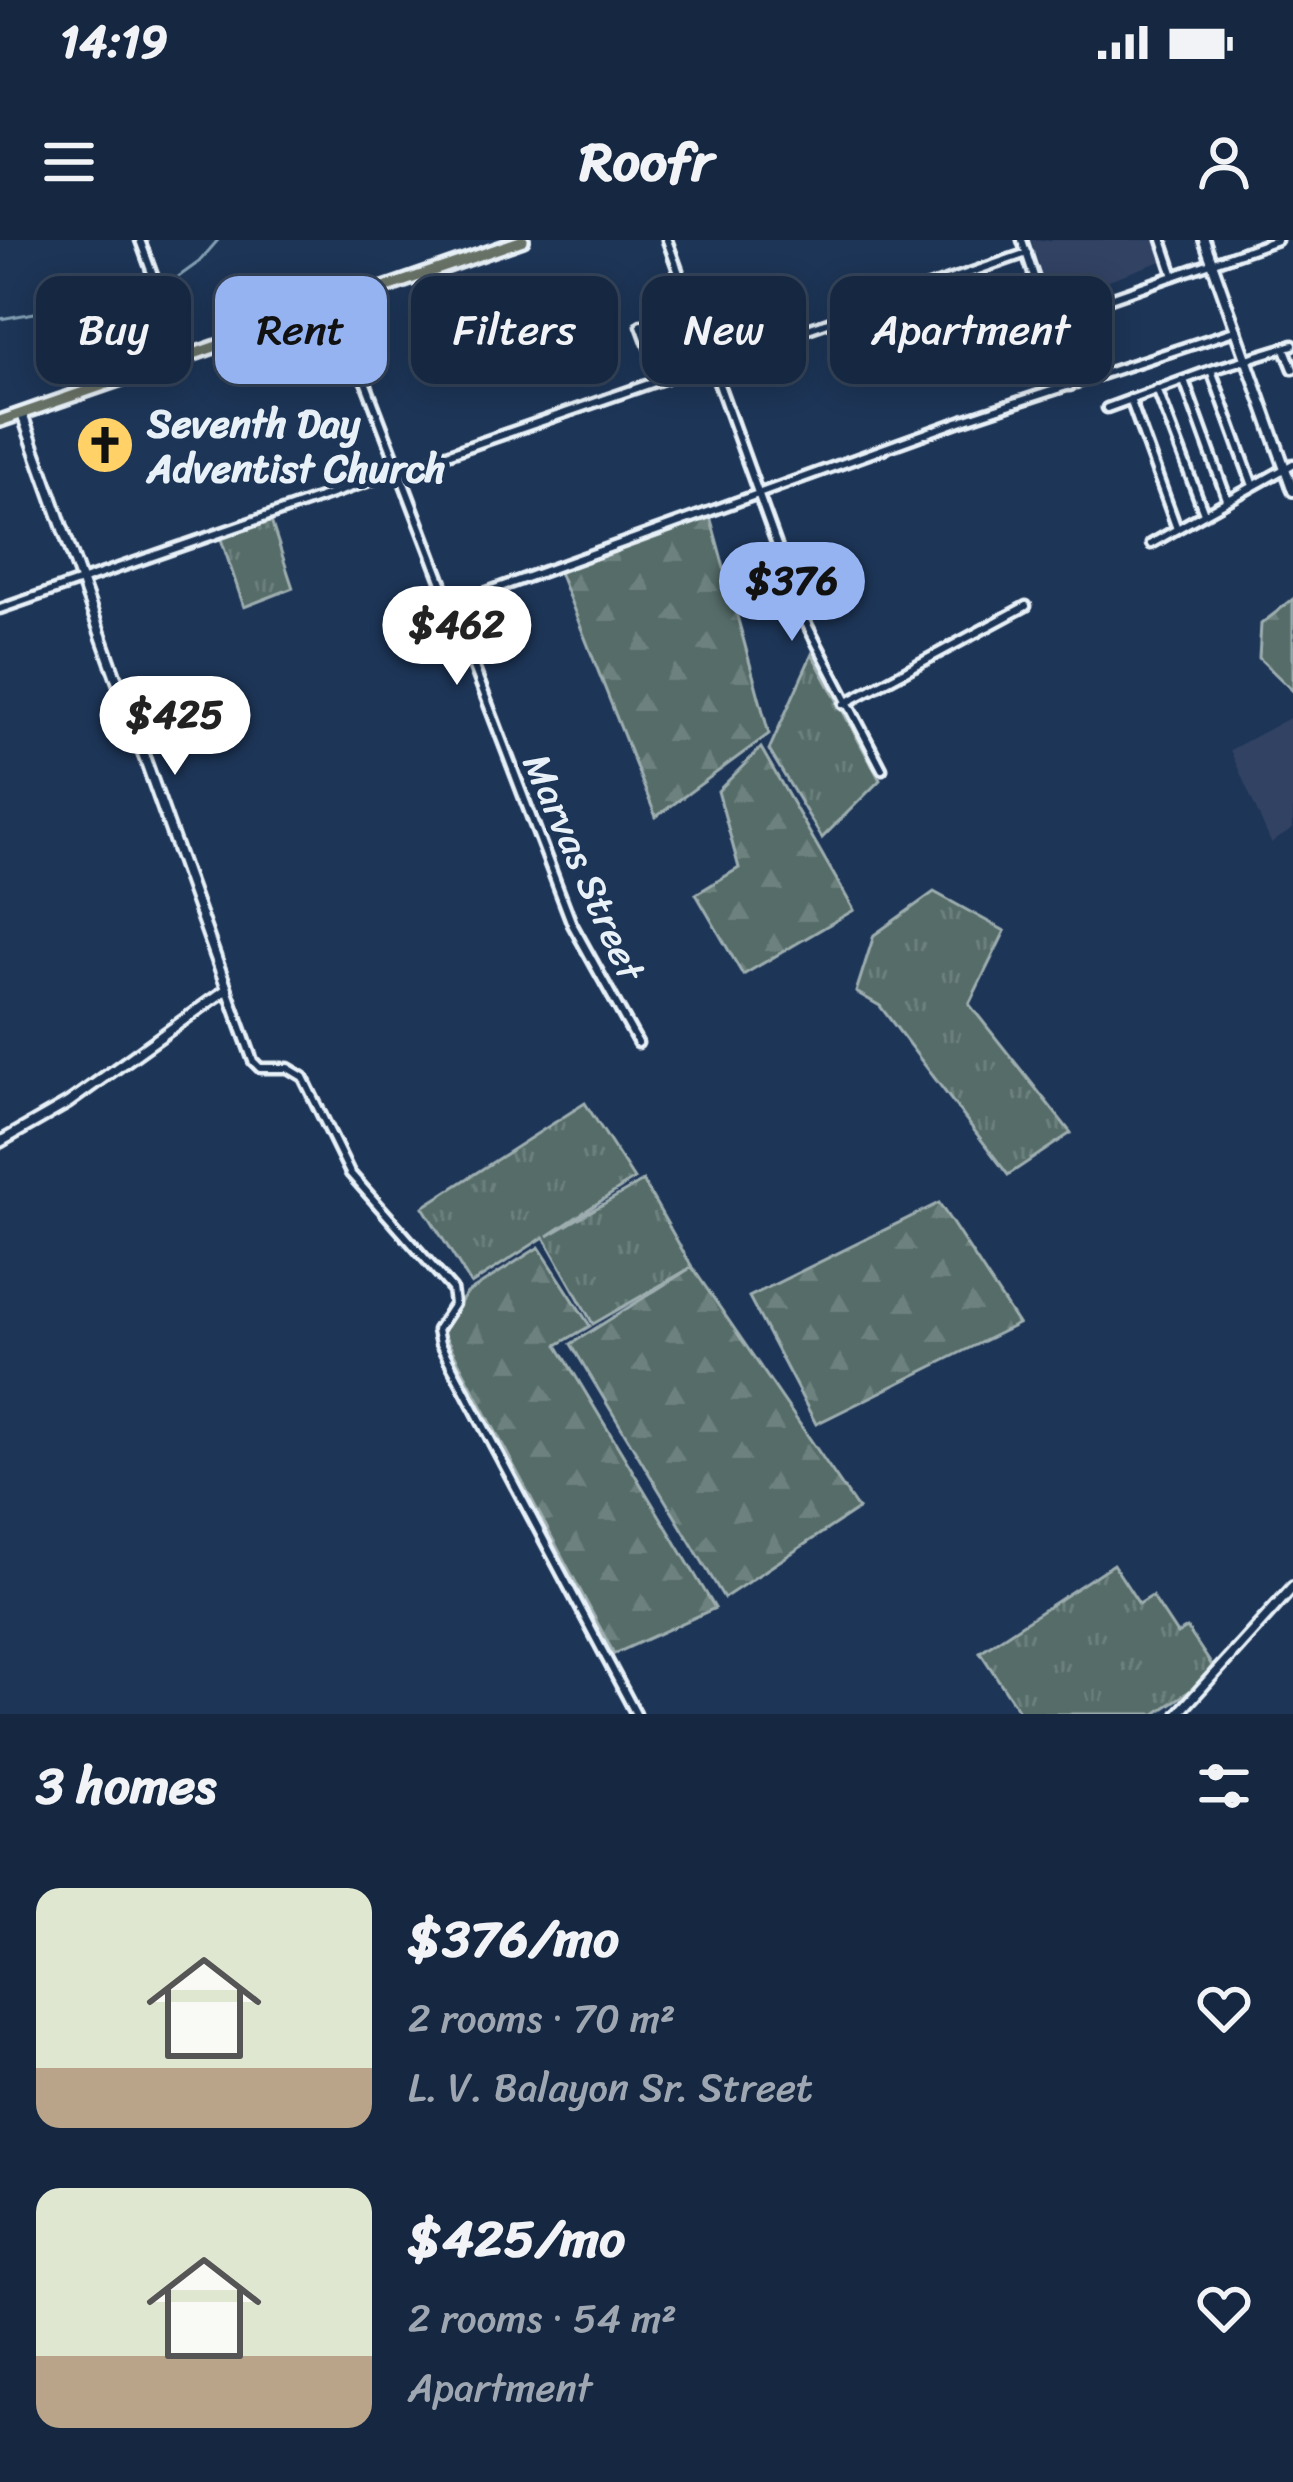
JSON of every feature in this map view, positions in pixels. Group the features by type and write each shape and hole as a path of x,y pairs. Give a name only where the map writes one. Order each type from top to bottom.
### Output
{"highway":[{"path":"387,287 523,240"},
{"path":"0,421 107,384"}],"street":[{"path":"140,240 153,276"},
{"path":"667,240 681,276"},
{"path":"1022,240 1035,276"},
{"path":"1162,240 1174,276"},
{"path":"1204,240 1289,467 1293,491"},
{"path":"1112,298 1277,240"},
{"path":"806,330 1027,253"},
{"path":"448,606 760,493 1237,330"},
{"path":"1107,408 1246,357 1289,347 1293,369"},
{"path":"1211,370 1252,484"},
{"path":"1184,380 1227,499"},
{"name":"Marvas Street","path":"365,384 582,948 638,1043"},
{"path":"0,609 646,384"},
{"path":"723,384 802,615 844,704 882,769"},
{"path":"1157,389 1204,513"},
{"path":"1130,399 1177,529"},
{"path":"22,413 253,1061 260,1068 288,1068 303,1077 350,1173 452,1288 454,1304 437,1330 440,1344 636,1714"},
{"path":"1151,544 1289,467"},
{"path":"844,704 1026,606"},
{"path":"0,1142 68,1103 227,989"},
{"path":"1178,1714 1293,1587"}],"shaded area":[{"path":"1031,240 1155,240 1162,261 1112,279 1042,276"},
{"path":"1293,716 1293,829 1271,843 1230,750"}],"green space":[{"path":"710,516 769,734 656,817 559,572"},
{"path":"271,521 293,588 244,607 221,539"},
{"path":"1293,599 1293,691 1259,658 1261,624"},
{"path":"812,654 880,780 822,838 769,750"},
{"path":"761,748 854,910 743,975 696,894 739,868 718,791"},
{"path":"934,892 1005,931 969,1004 1071,1133 1008,1175 880,1006 856,992 874,935"},
{"path":"585,1103 634,1179 548,1236 643,1181 692,1267 593,1324 544,1237 471,1284 423,1207"},
{"path":"939,1203 1018,1324 816,1424 749,1297"},
{"path":"539,1247 590,1326 557,1345 715,1608 614,1654 441,1329 467,1293"},
{"path":"692,1267 858,1509 724,1598 571,1344"},
{"path":"1113,1564 1139,1604 1152,1596 1177,1634 1187,1628 1217,1673 1155,1714 1021,1714 980,1652"}],"waterway":[{"path":"180,276 218,240"},
{"path":"0,319 36,313"}],"place":[{"name":"Seventh Day Adventist Church","path":"105,445"}]}
